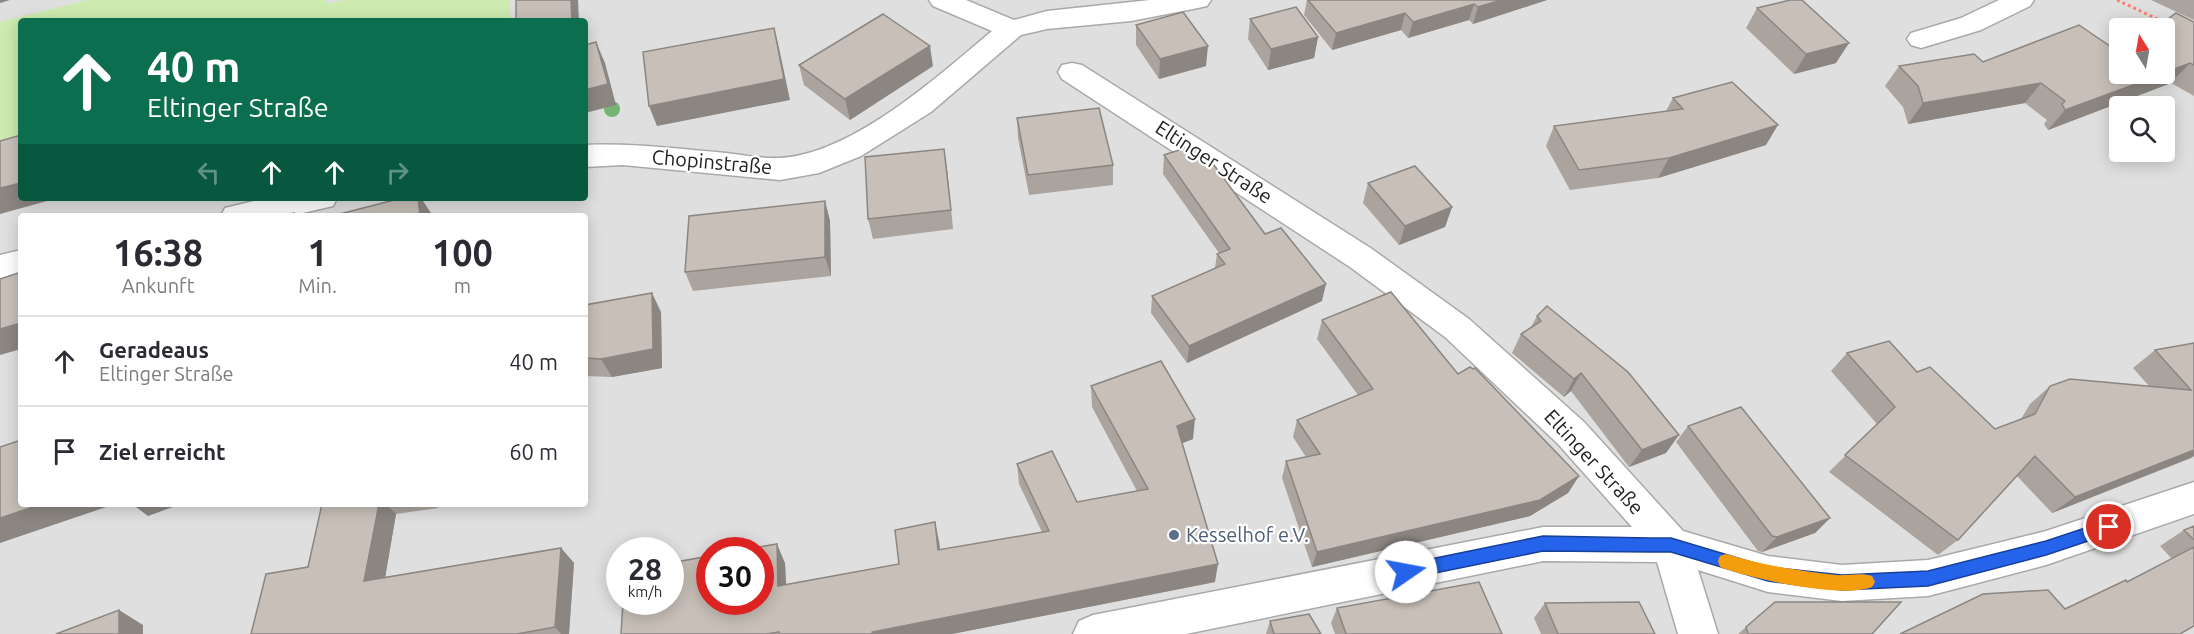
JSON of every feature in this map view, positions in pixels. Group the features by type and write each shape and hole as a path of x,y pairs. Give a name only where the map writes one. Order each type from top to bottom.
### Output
{"street":[{"path":"942,0 1012,29 1047,20 1131,12 1198,0"},
{"path":"1921,39 1971,24 2022,0"},
{"name":"Chopinstraße","path":"588,156 623,154 780,169 819,162 851,149 921,105 1012,29"},
{"name":"Eltinger Straße","path":"1072,72 1361,258 1457,328 1571,433 1671,545"},
{"path":"250,213 308,201"},
{"path":"0,267 18,263"},
{"path":"1093,634 1543,544 1671,545 1768,574 1842,583 1928,578 2046,548 2194,498"},
{"path":"1671,545 1698,634"}],"path":[{"path":"2117,0 2156,18"}],"shaded area":[{"path":"0,0 2194,0 2194,634 0,634"}],"green space":[{"path":"87,0 323,0 329,3 347,0 509,0 511,18 18,18 18,145 0,150 0,22"}],"building":[{"path":"516,0 571,0 572,18 516,18"},
{"path":"1308,0 1501,0 1478,7 1474,4 1413,22 1405,13 1336,33"},
{"path":"1790,0 1802,0 1849,43 1806,54 1757,8"},
{"path":"1296,7 1318,37 1271,49 1250,19"},
{"path":"1183,12 1208,46 1160,59 1136,25"},
{"path":"2176,13 2194,22 2194,65 2190,63 2175,69 2175,18 2169,18"},
{"path":"883,14 930,46 845,99 799,65"},
{"path":"2079,25 2109,45 2109,84 2136,84 2065,110 2062,104 2065,101 2041,83 1923,103 1918,86 1899,66 1974,54 1983,62"},
{"path":"774,28 784,79 649,106 643,52"},
{"path":"596,42 608,84 588,89 588,44"},
{"path":"1732,82 1778,125 1669,158 1579,170 1554,126 1683,109 1673,98"},
{"path":"1099,108 1113,165 1028,175 1017,118"},
{"path":"18,136 18,184 0,188 0,141"},
{"path":"1191,146 1208,157 1265,234 1281,228 1326,284 1189,346 1152,296 1225,264 1217,254 1230,249 1164,155"},
{"path":"944,149 951,210 868,219 865,157"},
{"path":"1415,166 1452,207 1405,226 1368,183"},
{"path":"390,201 418,201 420,213 344,213"},
{"path":"825,201 825,257 685,272 689,216"},
{"path":"18,273 18,324 0,329 0,279"},
{"path":"1391,292 1458,374 1470,367 1475,368 1579,476 1540,500 1317,552 1286,461 1320,454 1297,420 1373,389 1322,320"},
{"path":"652,293 653,349 601,359 588,358 588,304"},
{"path":"1547,306 1628,372 1679,435 1642,450 1581,373 1574,379 1521,334 1541,321 1537,316"},
{"path":"1889,341 1917,372 1930,367 1995,429 2035,414 2050,386 2070,379 2191,390 2155,350 2194,343 2194,450 2075,497 2035,456 1958,540 1845,455 1895,407 1847,353"},
{"path":"1161,361 1195,419 1177,426 1218,564 872,632 872,634 779,634 779,632 767,634 621,634 622,615 684,615 684,561 696,558 696,615 774,615 774,544 777,544 778,586 899,564 895,530 935,522 938,550 1049,531 1017,464 1052,451 1077,502 1148,489 1091,386"},
{"path":"1741,407 1830,518 1777,537 1772,536 1688,426"},
{"path":"18,441 18,507 33,507 0,518 0,447"},
{"path":"321,507 378,507 364,581 561,548 555,627 517,634 251,634 266,574 308,567"},
{"path":"2194,526 2194,540 2184,530"},
{"path":"2194,547 2194,626 2180,634 1900,634 1983,594 2048,590 2065,609 2126,580 2127,582"},
{"path":"1479,582 1502,634 1346,634 1337,608"},
{"path":"1639,602 1655,634 1558,634 1545,603"},
{"path":"1775,602 1901,602 1872,634 1748,634 1746,627"},
{"path":"119,610 119,634 56,634"},
{"path":"1309,614 1321,634 1274,634 1270,621"}],"slow traffic":[{"path":"1726,561 1768,574 1842,583 1867,582"}],"place":[{"name":"Kesselhof e.V.","path":"1174,535"}],"route":[{"path":"1406,572 1543,544 1671,545 1768,574 1805,579 1842,583 1928,578 2046,548 2109,527"}]}
